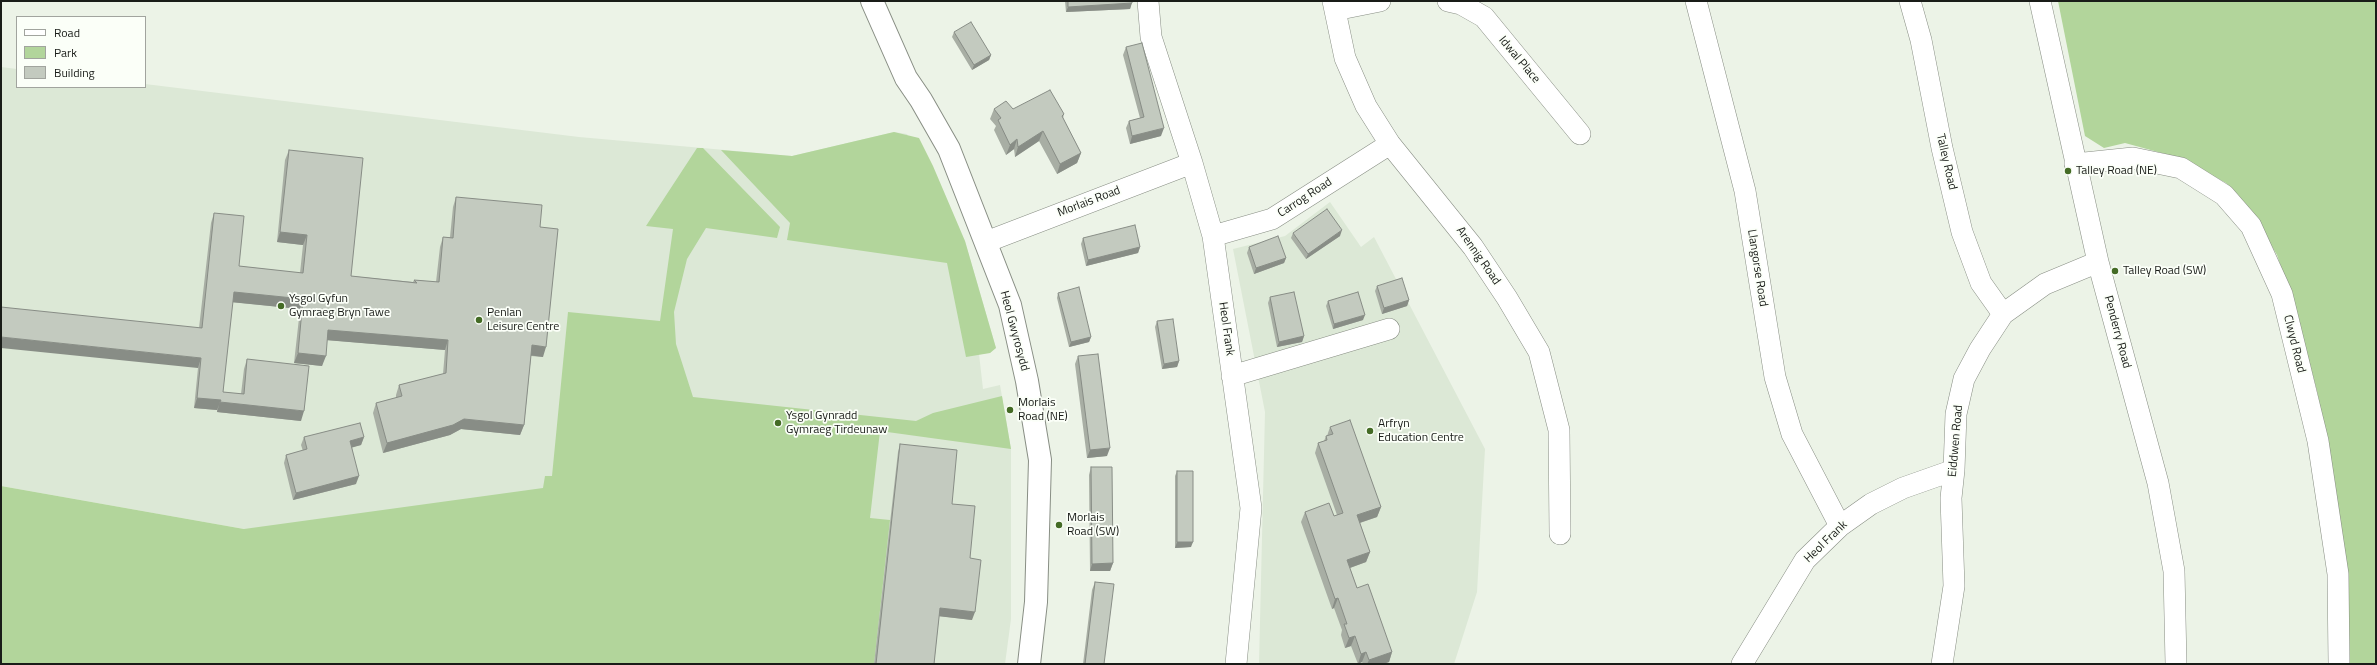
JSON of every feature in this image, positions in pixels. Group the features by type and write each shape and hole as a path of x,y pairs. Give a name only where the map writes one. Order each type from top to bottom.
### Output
{"street":[{"name":"Heol Gwyrosydd","path":"872,1 906,78 949,149 1010,305 1028,381 1040,460 1036,602 1029,664"},
{"name":"Heol Frank","path":"1148,1 1150,37 1192,163 1213,236 1251,508 1236,664"},
{"path":"1334,6 1380,1"},
{"name":"Idwal Place","path":"1448,1 1461,4 1484,17 1580,134"},
{"name":"Llangorse Road","path":"1696,1 1745,191 1775,376 1792,434 1840,526"},
{"name":"Talley Road","path":"1910,1 1921,40 1942,148 1962,232 1981,283 2003,314"},
{"name":"Penderry Road","path":"2040,1 2098,262 2158,483 2174,571 2176,664"},
{"name":"Arennig Road","path":"1334,6 1346,58 1366,106 1390,144 1473,247 1508,298 1539,352 1559,430 1560,534"},
{"name":"Carrog Road","path":"1213,236 1272,219 1390,144"},
{"name":"Clwyd Road","path":"2075,164 2133,158 2181,168 2224,195 2251,226 2282,294 2318,441 2338,574 2340,664"},
{"name":"Morlais Road","path":"986,242 1192,163"},
{"name":"Eiddwen Road","path":"1942,664 1954,586 1950,498 1954,470 1956,414 1964,379 1980,349 2003,314 2045,284 2098,262"},
{"path":"1232,376 1389,329"},
{"name":"Heol Frank","path":"1742,664 1805,560 1840,526 1871,504 1903,488 1954,470"}],"shaded area":[{"path":"1,67 16,69 16,88 146,88 146,84 579,137 792,156 894,132 907,134 965,241 996,348 990,353 979,354 983,389 1000,385 1011,449 1011,619 1005,664 239,664 244,529 1,486"},
{"name":"Arfryn Education Centre","path":"1330,202 1361,247 1374,237 1485,449 1477,592 1454,664 1259,664 1265,412 1233,249 1285,236"}],"green space":[{"path":"2058,1 2376,1 2376,664 2350,664 2347,576 2335,483 2317,391 2295,308 2277,255 2251,211 2226,183 2180,158 2125,143 2104,148 2085,136"},
{"path":"894,132 919,138 933,166 965,241 996,348 990,353 966,357 947,263 787,240 790,223 721,150 792,156"},
{"path":"697,148 703,148 780,227 777,238 706,228 687,259 674,312 676,344 693,397 916,421 933,413 1002,396 1011,449 880,431 870,518 890,520 874,664 1,664 1,486 244,529 543,488 545,476 552,476 568,312 660,321 673,229 646,226"}],"building":[{"path":"1068,1 1132,1 1132,3 1068,7"},
{"path":"971,22 991,55 974,65 954,32"},
{"path":"1142,43 1164,128 1132,136 1129,121 1144,117 1126,47"},
{"path":"1050,90 1064,114 1062,116 1081,153 1060,164 1043,131 1018,147 1017,139 1010,145 998,120 1001,118 994,109 1006,101 1013,109"},
{"path":"289,150 363,158 351,276 417,283 414,280 439,282 443,237 453,238 456,197 542,205 540,227 558,229 546,347 532,345 524,425 464,419 453,425 387,443 376,403 402,396 399,385 446,373 448,340 328,330 326,356 298,353 303,299 234,292 223,392 244,394 247,359 309,366 304,411 197,398 201,358 1,337 1,307 202,328 214,213 244,216 239,266 303,273 307,235 280,232"},
{"path":"1327,209 1342,230 1308,254 1293,233"},
{"path":"1135,225 1140,247 1088,260 1083,238"},
{"path":"1278,236 1286,258 1256,268 1249,247"},
{"path":"1402,278 1409,300 1384,308 1377,286"},
{"path":"1079,287 1091,337 1071,342 1058,293"},
{"path":"1294,292 1304,336 1279,342 1270,297"},
{"path":"1358,292 1365,315 1334,324 1328,301"},
{"path":"1173,319 1179,361 1164,364 1157,321"},
{"path":"1098,354 1110,448 1090,450 1078,356"},
{"path":"1350,420 1381,507 1357,515 1370,552 1347,560 1357,588 1368,584 1392,652 1369,660 1366,652 1361,654 1355,636 1349,638 1344,624 1347,624 1338,598 1335,599 1305,512 1329,503 1334,516 1343,513 1318,443 1327,440 1326,436 1333,434 1330,427"},
{"path":"360,423 364,437 350,441 359,476 296,493 286,455 307,449 304,437"},
{"path":"900,444 957,450 952,504 975,506 970,558 981,560 975,612 940,608 934,664 876,664"},
{"path":"1091,467 1112,467 1113,563 1092,564"},
{"path":"1177,471 1193,471 1193,542 1177,542"},
{"path":"1095,582 1114,584 1104,664 1085,664"}],"place":[{"name":"Talley Road (NE)","path":"2068,171"},
{"name":"Talley Road (SW)","path":"2115,271"},
{"name":"Ysgol Gyfun Gymraeg Bryn Tawe","path":"281,306"},
{"name":"Penlan Leisure Centre","path":"479,320"},
{"name":"Morlais Road (NE)","path":"1010,410"},
{"name":"Ysgol Gynradd Gymraeg Tirdeunaw","path":"778,423"},
{"name":"Arfryn Education Centre","path":"1370,431"},
{"name":"Morlais Road (SW)","path":"1059,525"}]}
